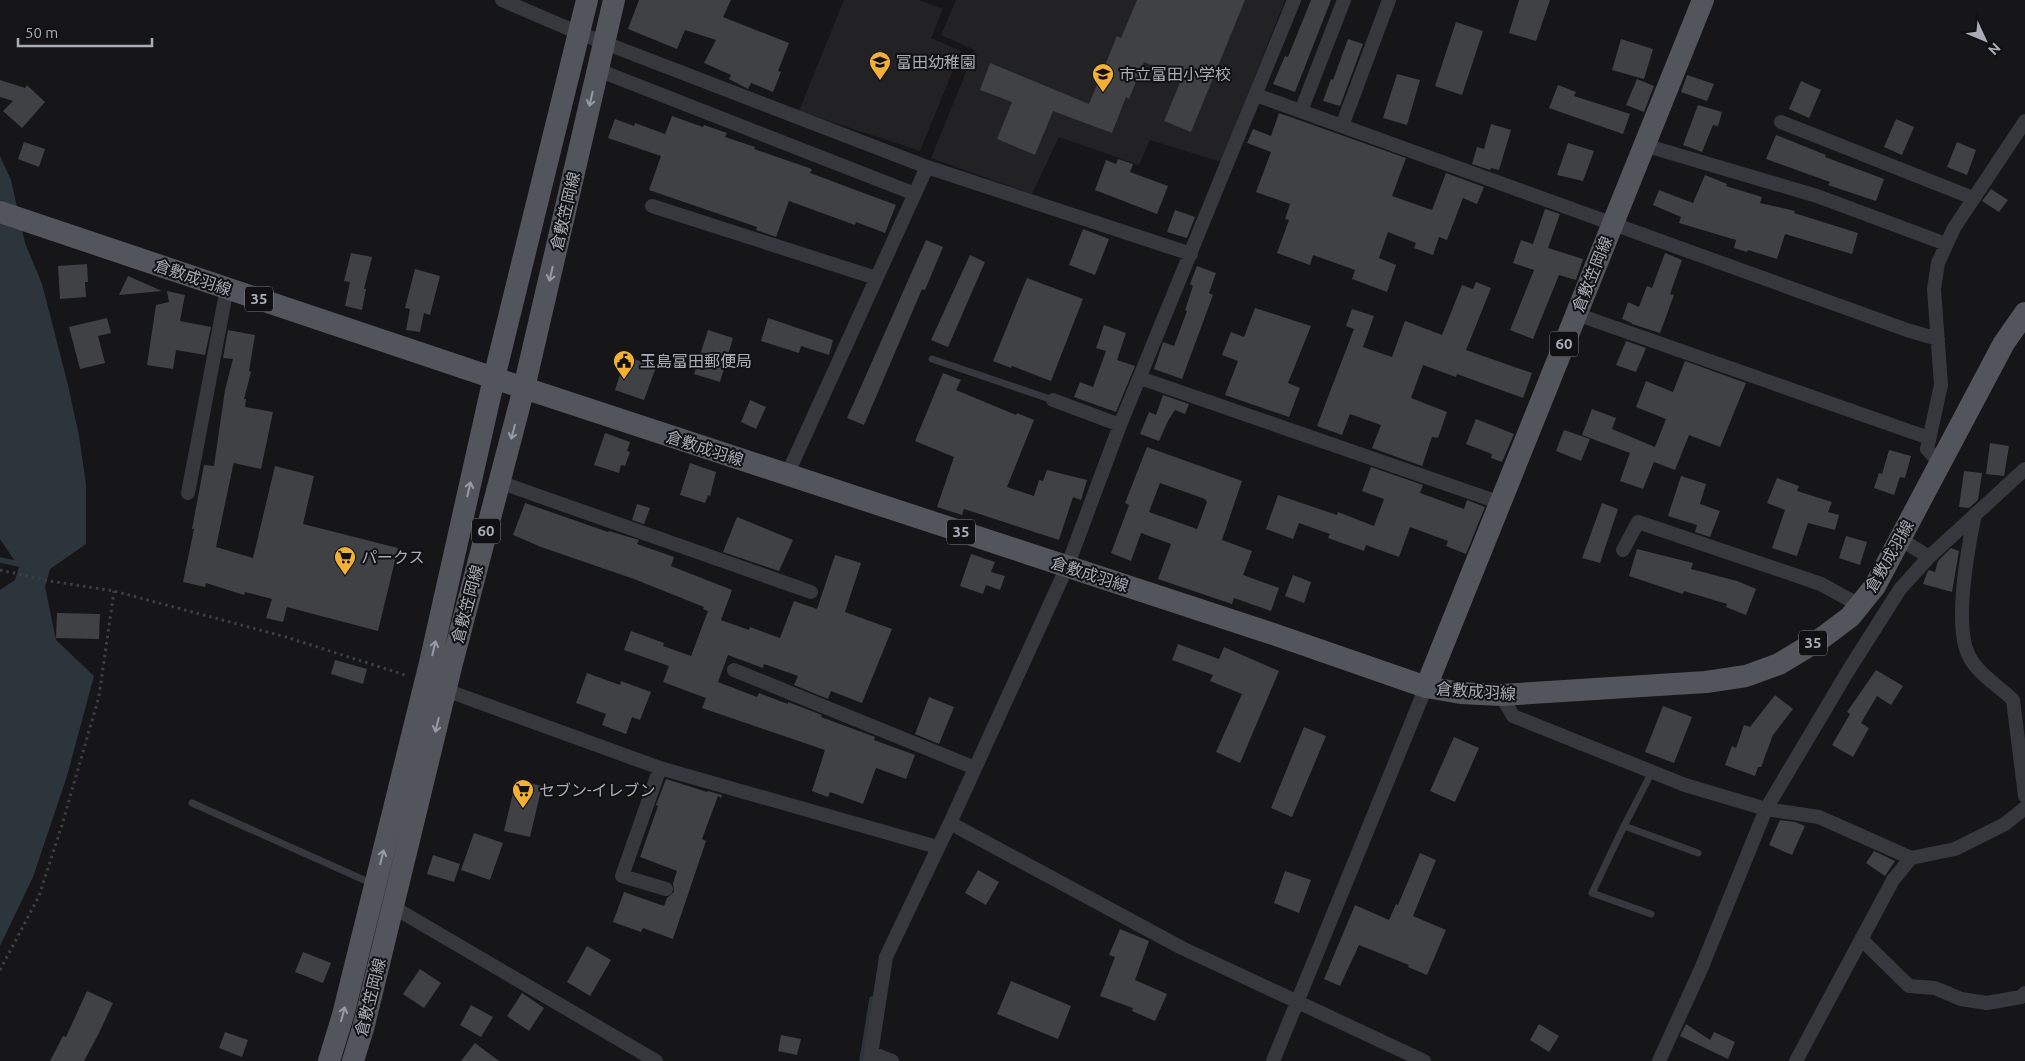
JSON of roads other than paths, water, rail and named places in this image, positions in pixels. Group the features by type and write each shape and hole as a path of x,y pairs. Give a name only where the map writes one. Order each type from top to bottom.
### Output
{"main road":[{"name":"倉敷笠岡線","path":"353,1061 364,1025 393,907 494,378 588,0"},
{"name":"倉敷笠岡線","path":"329,1061 343,1015 376,885 435,686 500,482 524,388 614,0"},
{"name":"倉敷笠岡線","path":"1426,687 1703,0"},
{"name":"倉敷成羽線","path":"0,212 524,388 1273,634 1426,687 1461,693 1501,696 1706,682 1746,676 1779,664 1822,638 1850,617 1875,586 2004,343 2025,313"}],"street":[{"path":"502,0 580,33 927,167 1191,254"},
{"path":"892,1061 871,1057 886,957 950,823 1067,567 1120,425 1294,0"},
{"path":"1301,111 1344,0"},
{"path":"1342,126 1389,0"},
{"path":"598,70 914,194"},
{"path":"1256,95 1907,330 1938,339"},
{"path":"1940,463 1927,449 1941,385 1934,289 1938,263 1954,228 2025,121"},
{"path":"1781,122 1973,198"},
{"path":"1644,145 1817,196 1946,244"},
{"path":"787,475 927,167"},
{"path":"652,206 876,278"},
{"path":"188,493 227,288"},
{"path":"1576,314 1929,438"},
{"path":"1140,378 1501,503"},
{"path":"1053,400 1120,425"},
{"path":"1659,1061 1700,969 1766,809 1848,671 1900,589 1929,557 2025,469"},
{"path":"500,482 812,592"},
{"path":"1975,514 1966,559 1962,623 1968,653 1980,672 2013,700 2025,796"},
{"path":"1623,550 1638,522 1821,584 1859,605"},
{"path":"1900,539 1929,557"},
{"path":"734,670 975,768"},
{"path":"435,686 660,768 937,847"},
{"path":"1273,1061 1426,687"},
{"path":"1501,696 1513,716 1652,772 1685,785 1766,809 1819,817 1911,858 1955,849 2005,824 2025,808"},
{"path":"660,768 622,876 666,890"},
{"path":"950,823 1182,948 1424,1061"},
{"path":"1796,1061 1893,880 1911,858"},
{"path":"393,907 656,1061"},
{"path":"1861,939 1909,986 1935,988 1961,999 1987,1003 2024,997"}],"lane":[{"path":"932,359 1053,400"},
{"path":"1651,914 1592,893 1652,772"},
{"path":"192,803 376,885"},
{"path":"1624,826 1698,853"}],"waterway":[{"path":"0,560 24,565"},
{"path":"862,1061 872,999"}],"place":[{"name":"富田幼稚園","path":"880,81"},
{"name":"市立富田小学校","path":"1103,93"},
{"name":"玉島富田郵便局","path":"624,380"},
{"name":"パークス","path":"345,576"},
{"name":"セブン-イレブン","path":"523,809"}]}
